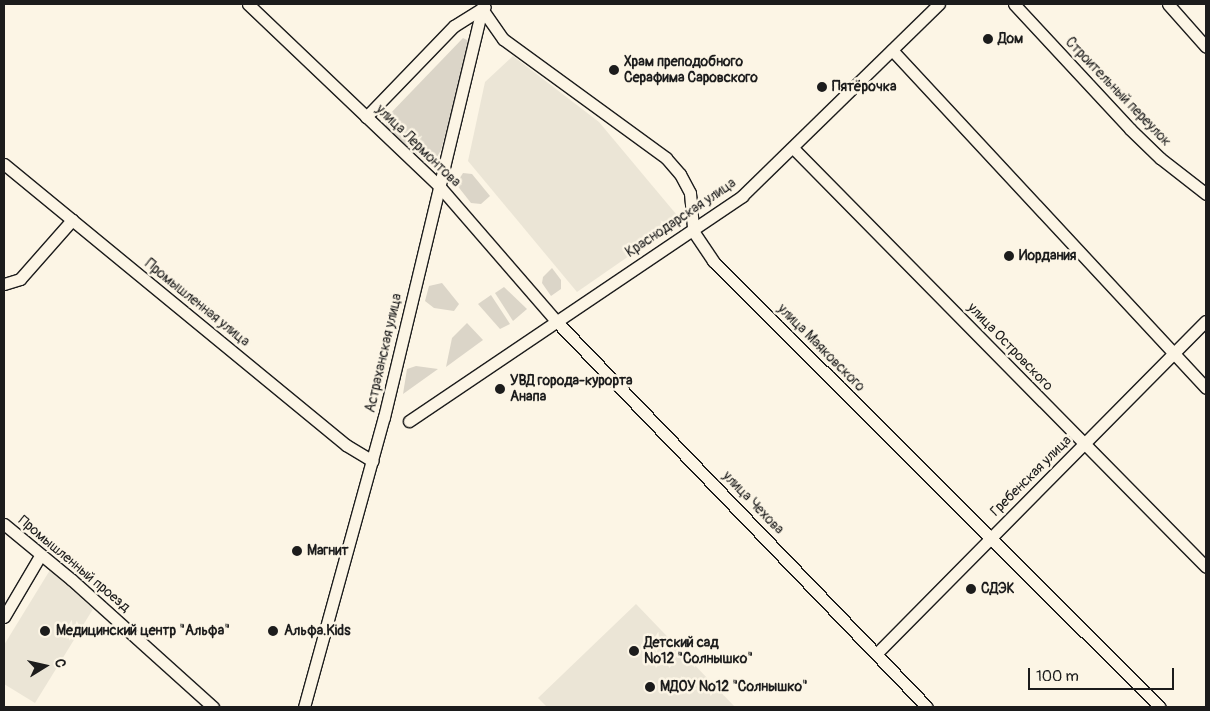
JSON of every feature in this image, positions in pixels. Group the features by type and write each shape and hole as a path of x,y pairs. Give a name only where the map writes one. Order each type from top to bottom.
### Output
{"street":[{"name":"улица Лермонтова","path":"248,4 440,187 556,321"},
{"name":"Краснодарская улица","path":"409,421 693,231 742,196 939,4"},
{"name":"Строительный переулок","path":"1014,4 1130,130 1160,158 1206,194"},
{"path":"1168,4 1206,47"},
{"path":"366,117 454,26 484,5"},
{"name":"Астраханская улица","path":"304,707 372,461 484,5"},
{"name":"улица Маяковского","path":"484,5 503,39 666,158 680,174 690,193 693,231 713,261 1160,707"},
{"path":"892,50 1206,388"},
{"name":"улица Островского","path":"793,148 1083,445 1206,567"},
{"name":"Промышленная улица","path":"4,164 346,445 372,461"},
{"path":"4,284 20,279 72,220"},
{"name":"улица Чехова","path":"556,321 927,707"},
{"name":"Гребенская улица","path":"876,653 1206,321"},
{"name":"Промышленный проезд","path":"4,524 40,556 72,580 213,707"},
{"path":"4,617 40,556"}],"shaded area":[{"path":"463,38 471,42 441,150 437,157 426,162 386,127 386,118"},
{"path":"513,56 599,122 681,220 577,292 468,161 485,82"},
{"path":"463,173 472,174 490,196 481,204 471,203 456,184"},
{"path":"552,268 561,280 561,289 551,296 542,283 543,277"},
{"path":"442,283 459,304 454,311 434,308 425,301 429,286"},
{"path":"504,287 527,309 513,321 495,293"},
{"path":"491,295 510,324 500,329 478,304"},
{"path":"467,323 483,340 446,367 452,338"},
{"path":"416,366 438,369 403,394 407,369"},
{"name":"Медицинский центр \"Альфа\"","path":"50,570 93,609 35,703 4,684 4,645"},
{"name":"Детский сад №12 \"Солнышко\"","path":"636,604 735,707 547,707 538,698"}],"place":[{"name":"Дом","path":"988,39"},
{"name":"Храм преподобного Серафима Саровского","path":"614,70"},
{"name":"Пятёрочка","path":"822,87"},
{"name":"Иордания","path":"1009,256"},
{"name":"УВД города-курорта Анапа","path":"500,389"},
{"name":"Магнит","path":"297,551"},
{"name":"СДЭК","path":"971,589"},
{"name":"Медицинский центр \"Альфа\"","path":"45,631"},
{"name":"Альфа.Kids","path":"273,631"},
{"name":"Детский сад №12 \"Солнышко\"","path":"634,651"},
{"name":"МДОУ №12 \"Солнышко\"","path":"650,687"}]}
